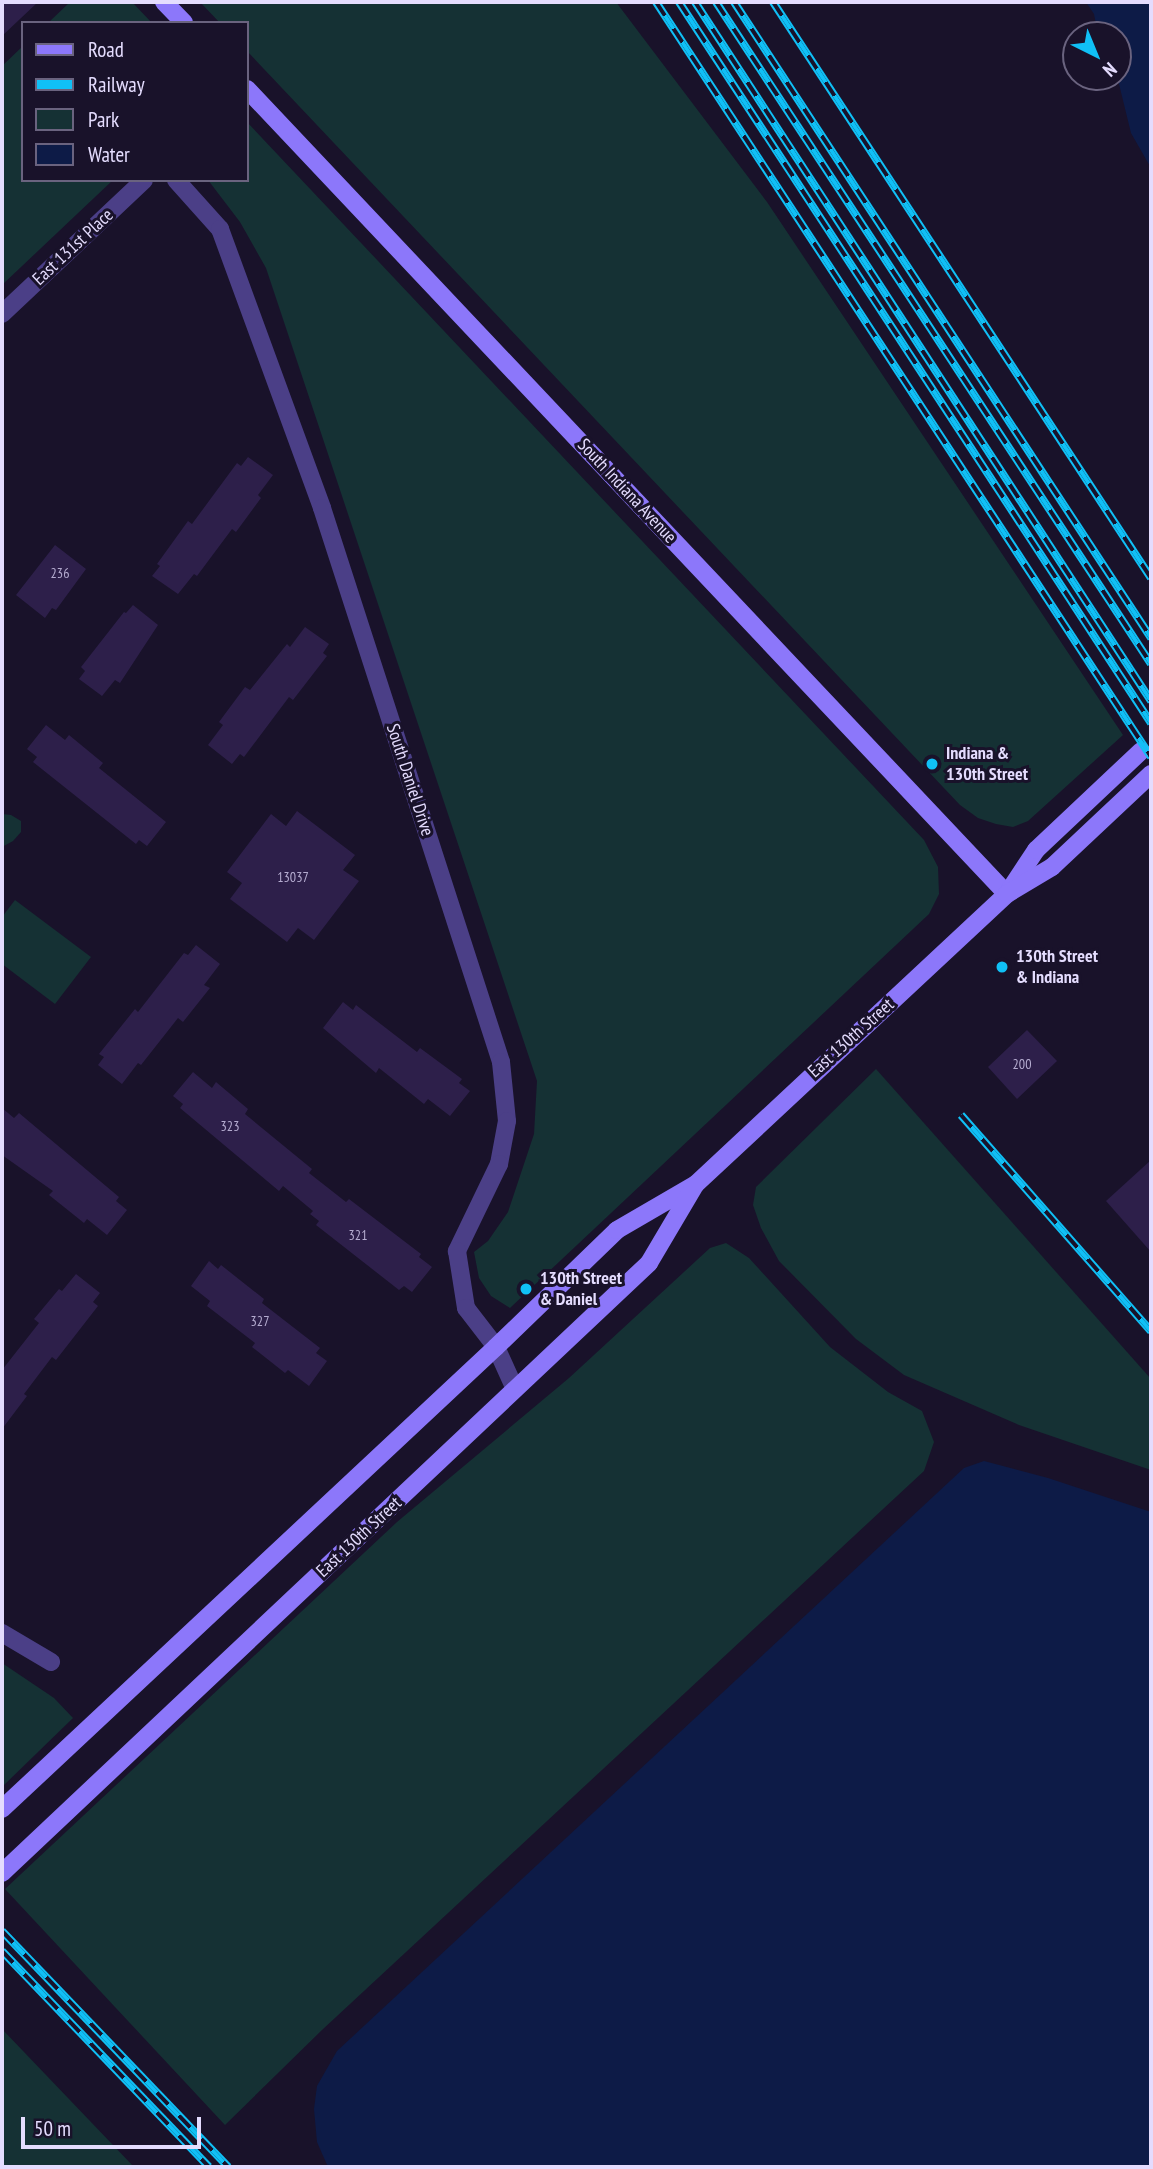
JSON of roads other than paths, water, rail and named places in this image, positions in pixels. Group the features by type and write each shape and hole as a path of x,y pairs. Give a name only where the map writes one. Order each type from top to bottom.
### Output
{"main road":[{"path":"164,2 182,21"},
{"name":"South Indiana Avenue","path":"248,90 1007,894"},
{"name":"East 130th Street","path":"1007,894 1036,850 1141,751"},
{"name":"East 130th Street","path":"2,1809 496,1347 617,1230 696,1184 1007,894 1052,867 1151,774"},
{"name":"East 130th Street","path":"2,1873 649,1263 696,1184"}],"street":[{"name":"East 131st Place","path":"2,314 142,182"},
{"name":"South Daniel Drive","path":"178,182 219,229 323,508 501,1062 507,1121 499,1164 457,1251 466,1308 496,1347 515,1389"},
{"path":"2,1633 51,1662"}],"water":[{"path":"1086,2 1151,2 1151,168 1131,133 1121,91 1132,91 1132,21 1095,21"},
{"path":"984,1461 1048,1478 1151,1512 1151,2167 328,2167 317,2142 314,2109 317,2086 337,2051 964,1468"}],"railway":[{"path":"656,2 1151,757"},
{"path":"679,2 1151,723"},
{"path":"695,2 1151,701"},
{"path":"716,2 1151,664"},
{"path":"734,2 1151,638"},
{"path":"773,2 1151,578"},
{"path":"961,1115 1151,1331"},
{"path":"2,1931 228,2167"},
{"path":"2,1951 209,2167"}],"place":[{"name":"Indiana & 130th Street","path":"932,764"},
{"name":"130th Street & Indiana","path":"1002,967"},
{"name":"130th Street & Daniel","path":"526,1289"}]}
